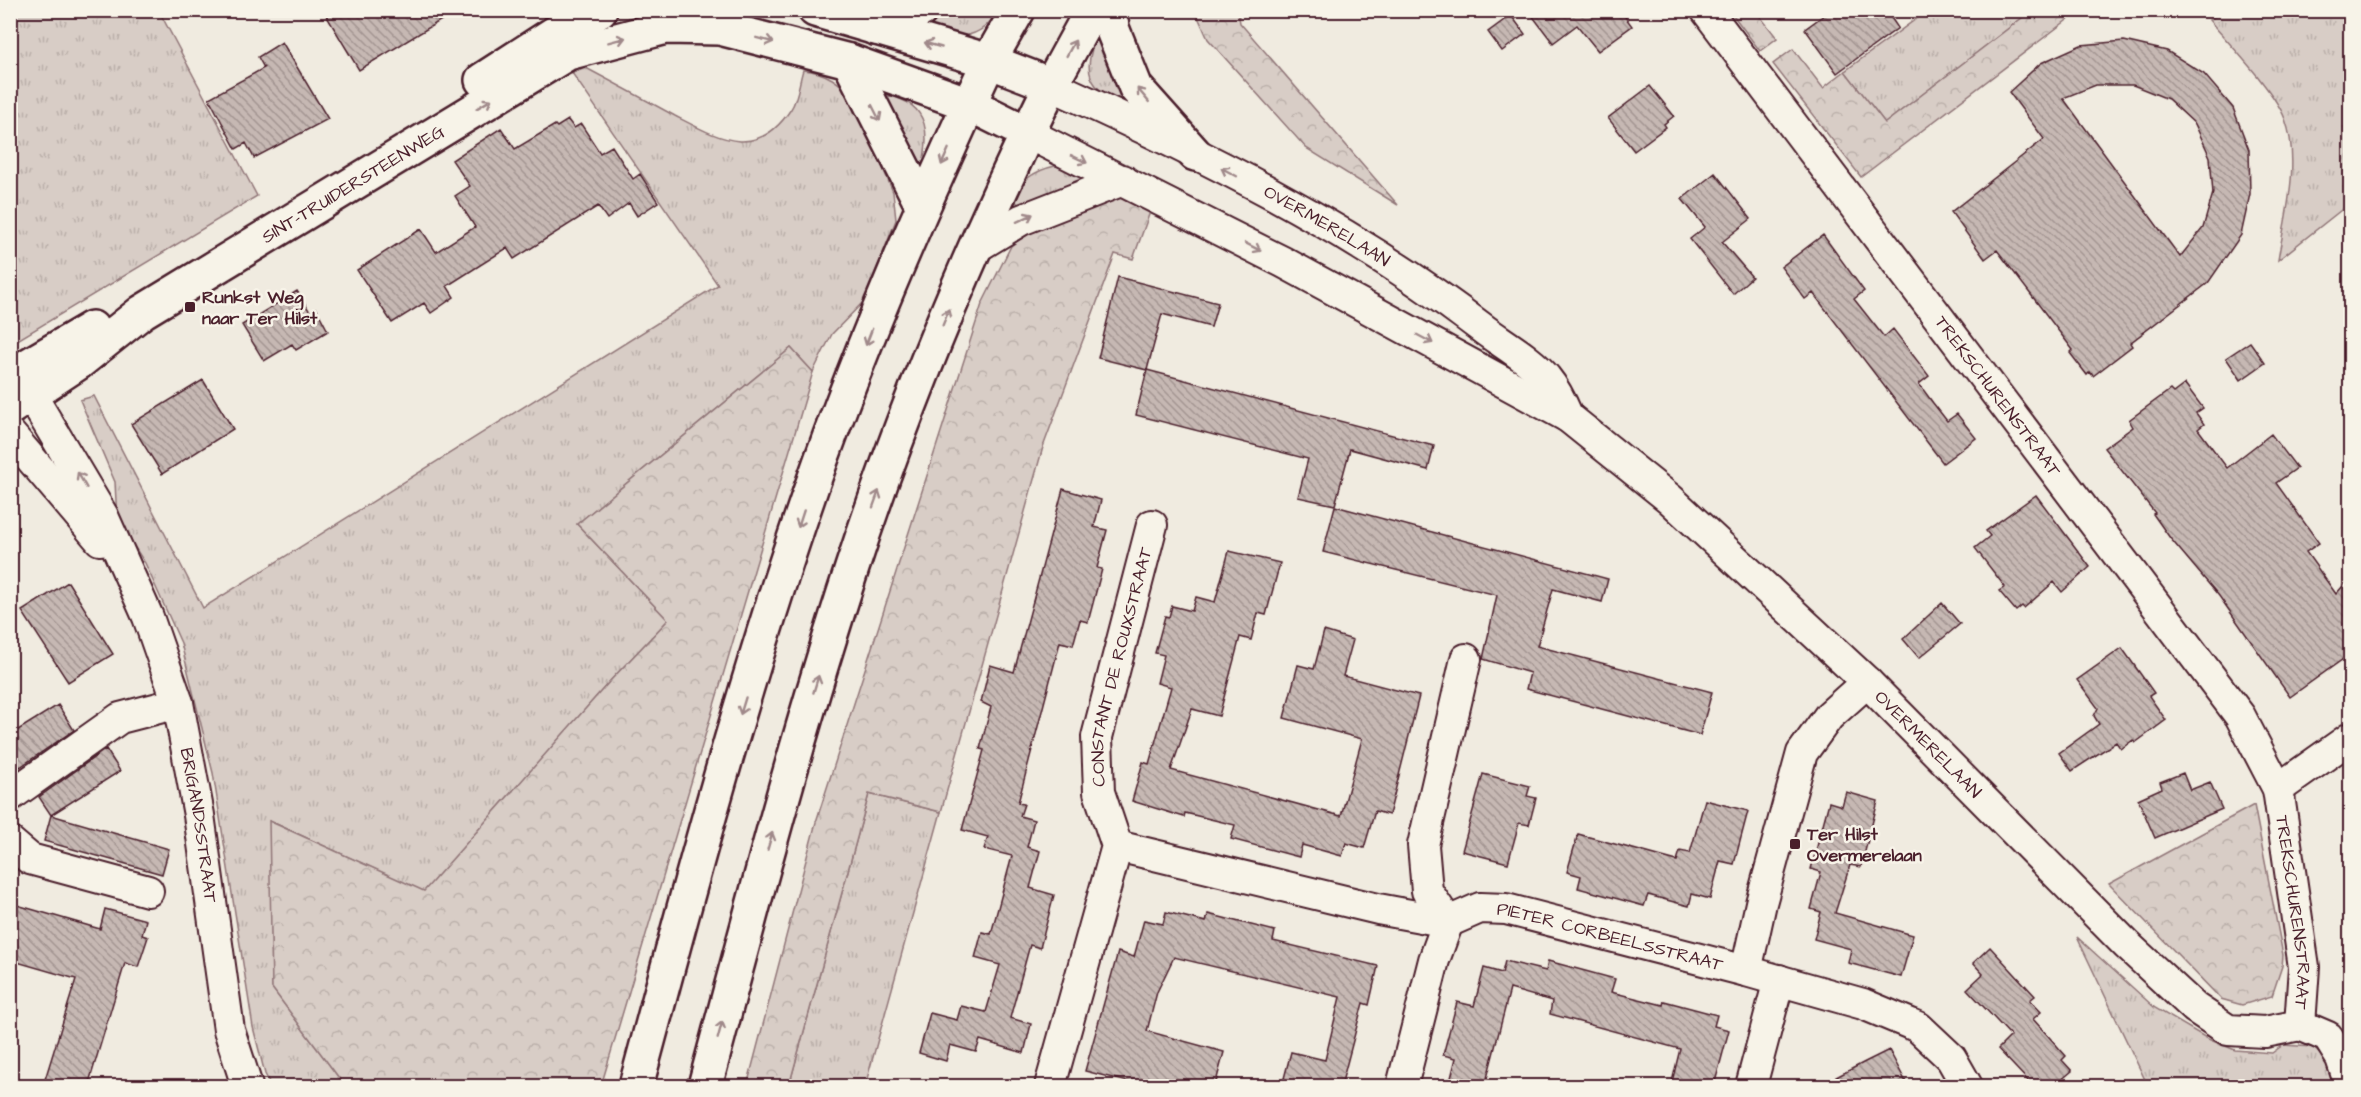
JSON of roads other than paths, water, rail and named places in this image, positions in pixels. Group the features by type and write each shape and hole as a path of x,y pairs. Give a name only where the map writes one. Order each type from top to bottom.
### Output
{"main road":[{"name":"SINT-TRUIDERSTEENWEG","path":"17,387 104,320 558,31 600,10"},
{"path":"816,10 989,61 1050,85"},
{"path":"875,28 921,10"},
{"path":"636,1086 704,833 802,514 901,253 989,61 1018,10"},
{"path":"705,1086 769,842 852,568 908,410 975,248 1027,133 1050,85 1092,10"},
{"path":"1110,10 1112,28 1136,88 1195,154"},
{"name":"SINT-TRUIDERSTEENWEG","path":"17,387 78,363 142,312 568,53 666,27 721,19 969,104 1027,133"},
{"path":"849,61 923,207"}],"street":[{"name":"TREKSCHURENSTRAAT","path":"1706,10 2241,716 2278,789 2304,967 2300,1025 2328,1037 2340,1058 2350,1085"},
{"name":"OVERMERELAAN","path":"1050,85 1195,154 1297,208 1442,297 1545,376 1558,394 1568,417"},
{"name":"OVERMERELAAN","path":"1027,133 1283,262 1568,417 1670,499 1867,682 2127,945 2195,1008 2228,1030 2265,1032 2300,1025"},
{"path":"975,248 1021,219 1096,188 1123,180"},
{"name":"BRIGANDSSTRAAT","path":"17,387 103,516 125,570 148,617 178,703 199,815 229,1030 247,1086"},
{"name":"BRIGANDSSTRAAT","path":"10,434 125,570"},
{"name":"CONSTANT DE ROUXSTRAAT","path":"1117,846 1099,792 1097,737 1152,525"},
{"path":"1448,922 1426,891 1423,845 1466,659"},
{"path":"1746,970 1761,903 1802,753 1829,716 1867,682"},
{"path":"10,796 120,718 178,703"},
{"name":"TREKSCHURENSTRAAT","path":"2278,789 2350,738"},
{"path":"10,842 30,859 148,891"},
{"path":"1050,1086 1117,846 1378,909 1448,922"},
{"name":"PIETER CORBEELSSTRAAT","path":"1448,922 1480,908 1506,909 1746,970 1863,1004 1918,1027 1951,1058 1967,1086"},
{"path":"1402,1086 1434,960 1448,922"},
{"path":"1751,1086 1779,980"}],"place":[{"name":"Runkst Weg naar Ter Hilst","path":"190,307"},
{"name":"Ter Hilst Overmerelaan","path":"1795,844"}]}
